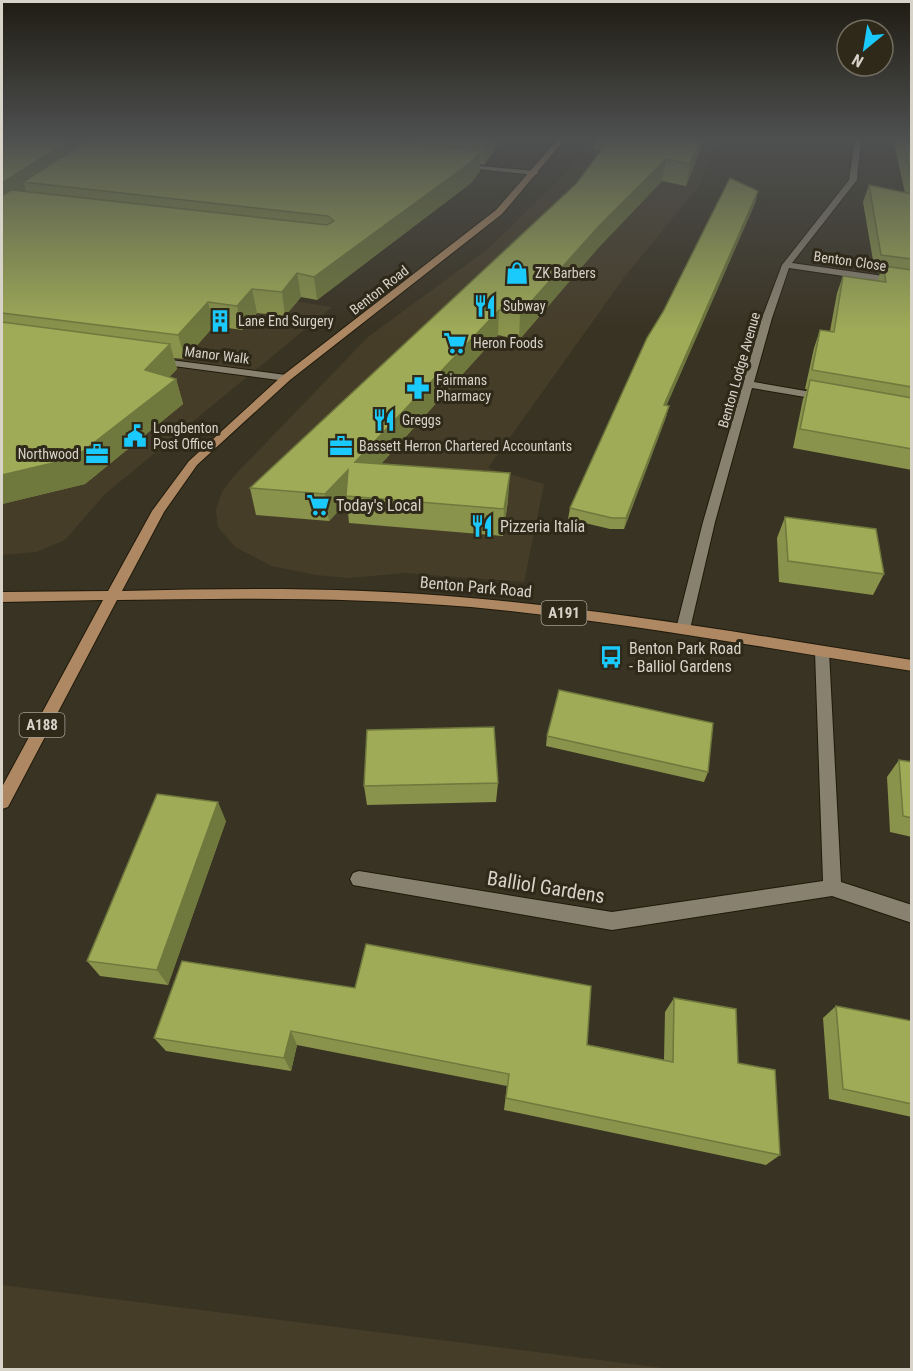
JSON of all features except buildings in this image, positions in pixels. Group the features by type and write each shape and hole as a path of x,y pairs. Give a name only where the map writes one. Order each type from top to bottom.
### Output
{"main road":[{"name":"Benton Road","path":"2,802 109,597 158,511 193,463 286,378 499,212 508,202"},
{"name":"Benton Park Road","path":"2,597 324,594 484,604 683,628 912,666"}],"street":[{"name":"Benton Lodge Avenue","path":"683,628 709,522 748,384 786,265 836,202"},
{"name":"Benton Close","path":"786,265 912,283"},
{"name":"Manor Walk","path":"139,359 286,378"},
{"path":"748,384 830,399"},
{"path":"822,652 832,888"},
{"name":"Balliol Gardens","path":"359,879 612,921 832,888 912,914"}],"shaded area":[{"path":"536,202 686,202 626,275 488,468 544,484 524,582 404,573 349,578 316,575 272,566 235,547 218,527 216,510 222,492 233,477 368,337 488,249"},
{"path":"216,290 332,307 105,494 65,540 36,552 2,555 2,425"},
{"path":"2,1285 671,1369 2,1369"}],"place":[{"name":"ZK Barbers","path":"517,273"},
{"name":"Subway","path":"485,306"},
{"name":"Lane End Surgery","path":"220,321"},
{"name":"Heron Foods","path":"455,343"},
{"name":"Fairmans Pharmacy","path":"418,388"},
{"name":"Greggs","path":"384,420"},
{"name":"Longbenton Post Office","path":"135,436"},
{"name":"Bassett Herron Chartered Accountants","path":"341,446"},
{"name":"Northwood","path":"97,454"},
{"name":"Today's Local","path":"318,505"},
{"name":"Pizzeria Italia","path":"482,526"},
{"name":"Benton Park Road - Balliol Gardens","path":"611,657"}]}
